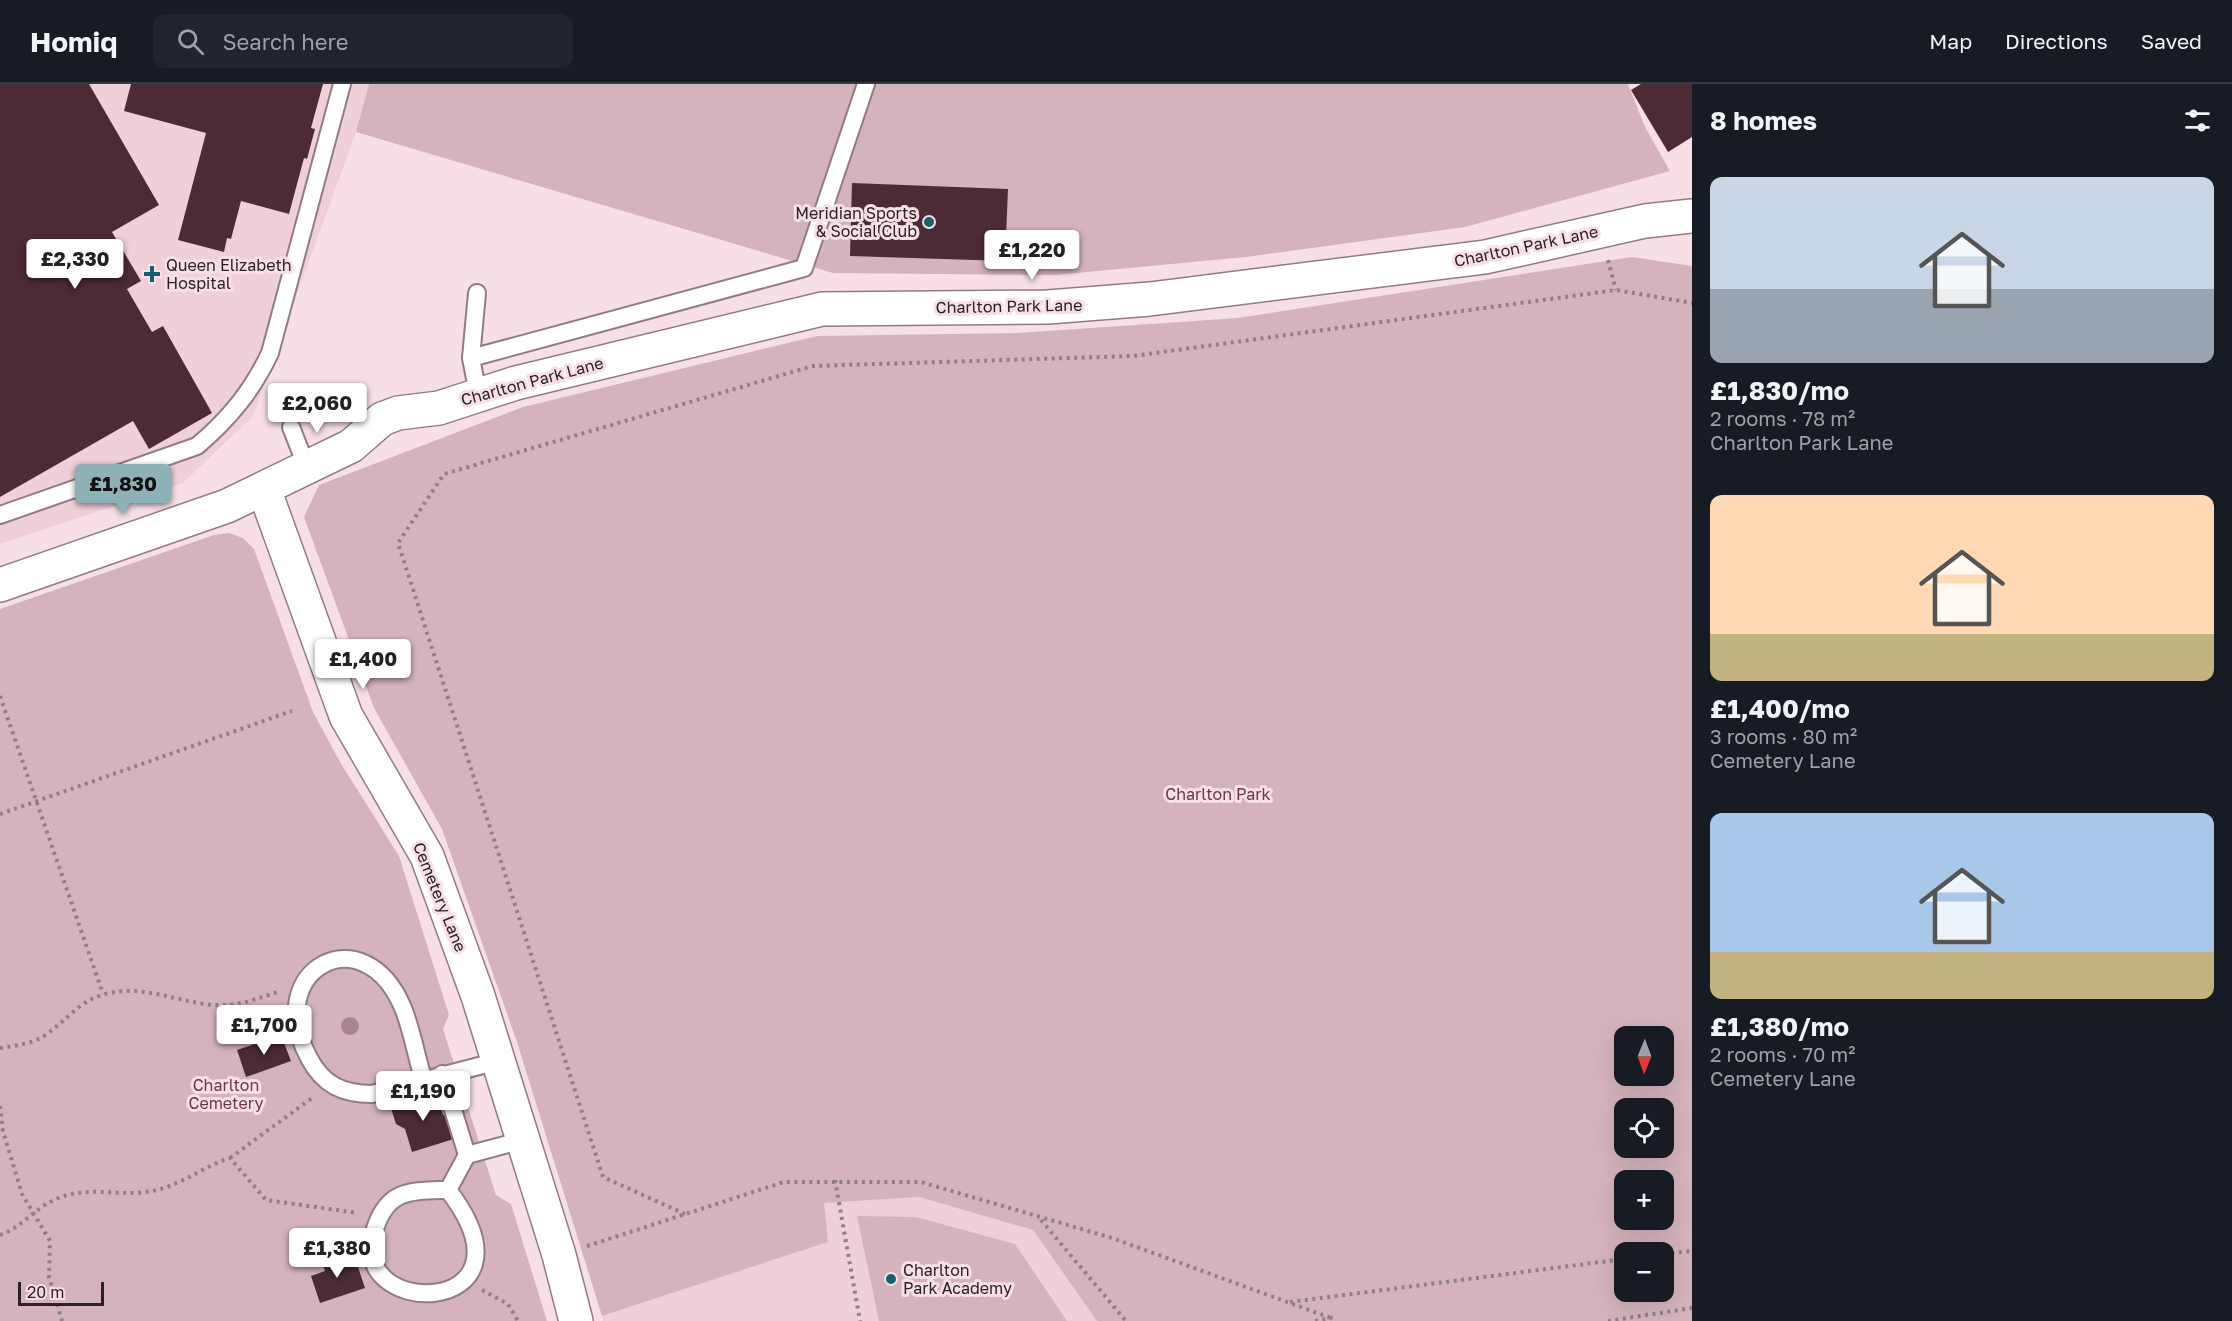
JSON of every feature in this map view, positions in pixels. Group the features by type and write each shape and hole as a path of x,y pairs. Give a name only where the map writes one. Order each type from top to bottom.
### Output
{"street":[{"name":"Charlton Park Lane","path":"0,585 227,506 351,446 382,419 398,413 439,408 478,393 822,309 1048,307 1194,294 1485,257 1645,221 1692,216"},
{"name":"Cemetery Lane","path":"264,489 346,716 427,856 478,996 576,1321"}],"lane":[{"path":"0,514 197,446 222,424 255,384 270,353 342,84"},
{"path":"471,358 804,268 866,84"},
{"path":"477,293 471,358 478,393"},
{"path":"291,427 307,468"},
{"path":"423,1078 402,1008 376,969 356,960 338,958 318,966 302,984 295,1012 299,1041 314,1068 329,1085 351,1094 372,1094 423,1078 498,1061"},
{"path":"442,1074 467,1155 448,1190"},
{"path":"467,1155 523,1140"},
{"path":"404,1306 394,1301 379,1285 372,1268 371,1252 380,1218 391,1200 404,1193 448,1190"},
{"path":"448,1190 460,1211 474,1254 476,1277 471,1292"}],"path":[{"path":"1606,254 1616,290"},
{"path":"685,1214 603,1177 398,543 444,474 813,366 1133,356 1616,290 1692,303"},
{"path":"0,696 38,800 103,994"},
{"path":"0,814 292,711"},
{"path":"0,1048 19,1046 44,1036 78,1007 103,994 158,992 214,1005 242,1004 302,984"},
{"path":"0,1235 12,1231 53,1200 86,1190 144,1192 167,1187 210,1164 230,1158 329,1085"},
{"path":"0,1106 10,1159 22,1194 50,1241 49,1277 62,1321"},
{"path":"230,1158 266,1200 337,1209 380,1218"},
{"path":"836,1180 860,1321"},
{"path":"582,1247 784,1182 836,1180 921,1182 1112,1239 1336,1321"},
{"path":"1040,1219 1126,1321"},
{"path":"1674,1253 1692,1251"},
{"path":"1289,1302 1614,1260"},
{"path":"471,1292 508,1304 518,1321"},
{"path":"1608,1321 1641,1318 1692,1308"},
{"path":"1315,1321 1331,1318"}],"shaded area":[{"name":"Queen Elizabeth Hospital","path":"0,84 369,84 356,132 253,416 183,483 0,544"},
{"name":"Charlton Park Academy","path":"919,1197 1033,1230 1097,1321 603,1321 602,1316 828,1242 823,1203"}],"green space":[{"path":"369,84 1628,84 1645,127 1670,171 1465,227 1246,257 1055,275 833,273 356,132"},
{"name":"Charlton Park","path":"1632,257 1692,266 1692,1321 1097,1321 1033,1230 919,1197 824,1203 828,1242 602,1316 517,1042 442,829 374,708 304,517 319,485 523,407 817,336 1018,333 1238,318"},
{"name":"Charlton Cemetery","path":"229,533 243,538 254,549 313,712 340,762 399,856 449,1015 443,1029 496,1195 511,1204 547,1321 0,1321 0,609 214,535"},
{"path":"857,1216 916,1217 1015,1244 1067,1321 879,1321"}],"building":[{"path":"0,84 89,84 159,205 112,232 141,281 127,289 152,332 163,326 212,413 149,449 133,421 0,497"},
{"path":"131,84 323,84 311,128 315,129 307,159 304,158 289,214 241,201 231,239 227,238 224,252 178,240 206,133 124,111"},
{"path":"1641,84 1692,84 1692,137 1668,152 1631,90"},
{"name":"Meridian Sports & Social Club","path":"852,183 1008,189 1005,261 850,256"},
{"path":"281,1035 291,1061 246,1077 237,1050"},
{"path":"418,1093 421,1105 439,1100 443,1115 449,1113 457,1138 412,1152 405,1129 396,1124 389,1102"},
{"path":"338,1254 342,1266 356,1261 365,1288 320,1303 311,1276 325,1271 321,1259"}],"place":[{"name":"Meridian Sports & Social Club","path":"929,222"},
{"name":"Queen Elizabeth Hospital","path":"152,274"},
{"name":"Charlton Park Academy","path":"891,1279"}]}
